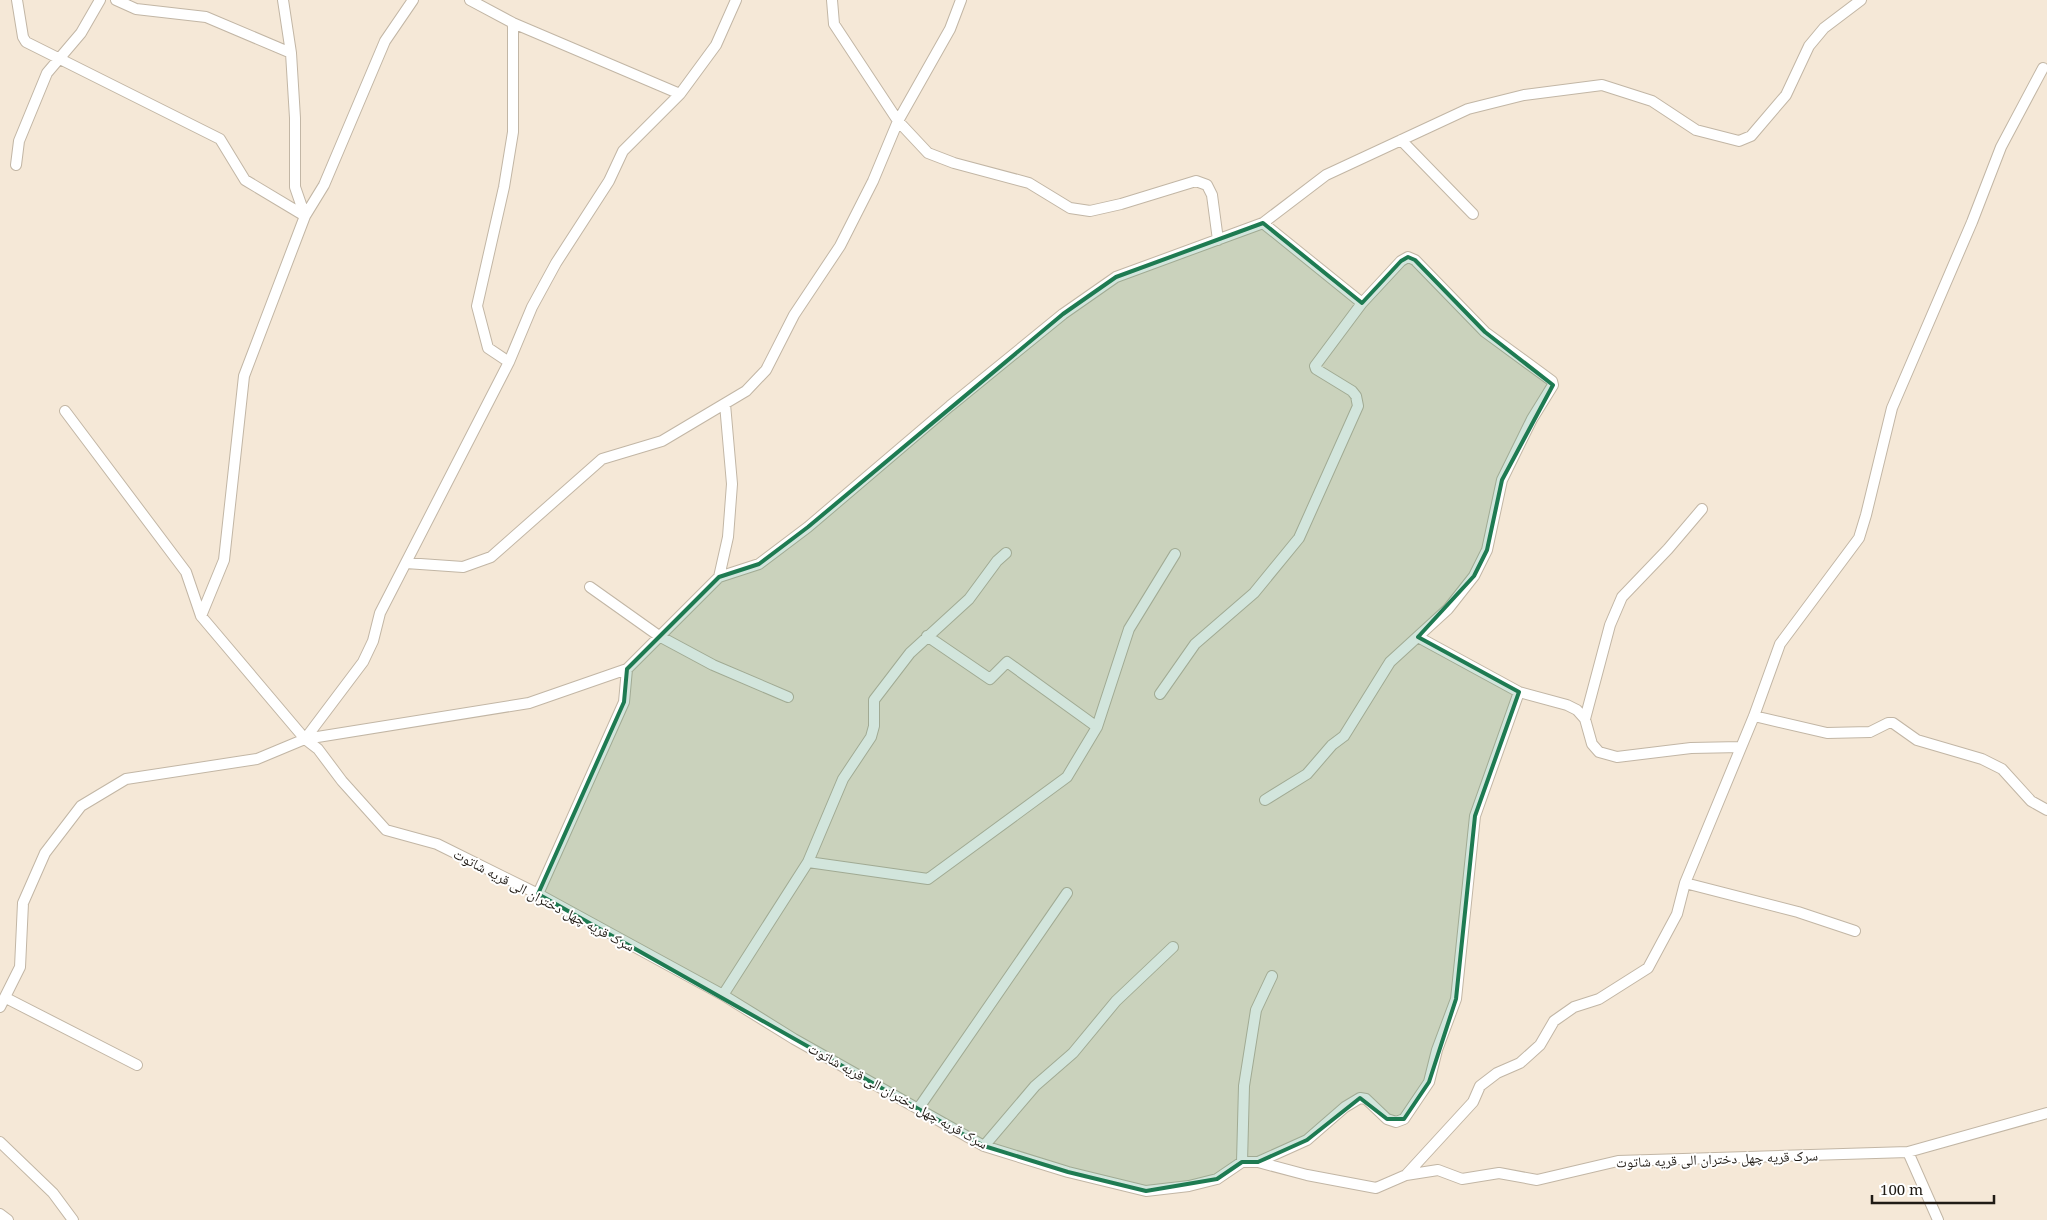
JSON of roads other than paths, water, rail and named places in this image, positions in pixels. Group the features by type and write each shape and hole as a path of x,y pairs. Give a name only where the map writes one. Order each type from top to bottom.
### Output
{"street":[{"path":"17,0 23,37 26,42 220,139 244,180 305,216"},
{"path":"16,165 19,141 47,73 81,32 100,0"},
{"path":"116,0 136,9 206,16 291,53"},
{"path":"284,0 291,53 295,118 295,187 305,216"},
{"path":"201,616 224,560 244,376 305,216 324,185 385,41 413,0"},
{"path":"470,0 513,23 680,94"},
{"path":"305,739 363,662 373,641 380,613 509,362 532,307 556,263 609,181 624,151 680,94 716,45 736,0"},
{"path":"832,0 834,24 898,121 928,153 1029,182 1070,208 1090,211 1121,204 1196,181 1207,185 1212,194 1218,240"},
{"path":"406,564 463,567 491,557 602,459 662,441 746,391 766,370 794,315 840,246 873,181 898,121 950,30 961,0"},
{"path":"137,1065 3,1003 20,967 23,902 45,853 81,806 126,779 257,759 305,739 528,703 627,669 719,577 759,564 808,527 950,406 1063,314 1116,277 1263,223 1326,175 1468,109 1524,95 1602,85 1652,102 1696,130 1739,141 1751,136 1786,95 1809,46 1824,28 1860,0"},
{"path":"509,362 488,348 477,306 504,187 513,132 513,23"},
{"path":"1406,1175 1473,1102 1480,1086 1498,1072 1520,1062 1540,1045 1554,1021 1574,1007 1599,999 1648,968 1677,914 1685,883 1754,716 1780,644 1859,538 1892,408 1972,222 2001,147 2042,68"},
{"path":"1401,140 1473,214"},
{"path":"1263,223 1362,303"},
{"path":"1160,694 1195,644 1254,593 1299,538 1358,406 1356,396 1352,391 1316,369 1315,366 1362,303 1401,261 1408,257 1416,260 1485,332 1552,381 1553,385 1532,419 1502,480 1487,550 1474,576 1448,610 1390,662 1344,736 1332,745 1307,774 1265,800"},
{"path":"719,577 728,537 732,484 725,404"},
{"path":"65,411 186,572 201,616"},
{"path":"1585,719 1610,625 1622,597 1668,549 1702,509"},
{"path":"722,995 808,862 842,779 870,737 874,726 874,700 910,653 969,599 997,561 1006,553"},
{"path":"808,862 928,879 1068,777 1097,726 1129,629 1175,554"},
{"path":"590,588 659,636 713,664 788,697"},
{"name":"سرک قریه چهل دختران الی قریه شاتوت","path":"201,616 305,739 318,749 342,781 386,830 437,844 538,894 722,995 794,1039 984,1146 1068,1172 1146,1191 1183,1187 1217,1179 1242,1162 1258,1162 1307,1175 1376,1188 1406,1175 1438,1170 1462,1179 1499,1173 1537,1180 1618,1161 1908,1152 2045,1111"},
{"path":"927,636 990,679 1007,662 1097,726"},
{"path":"1418,637 1519,692 1567,705 1578,710 1585,719 1599,752 1617,757 1691,748 1741,747"},
{"path":"538,894 624,702 627,669"},
{"path":"1258,1162 1307,1140 1344,1107 1360,1098 1366,1099 1387,1118 1396,1122 1404,1119 1429,1082 1437,1050 1456,999 1474,816 1519,692"},
{"path":"1754,716 1827,733 1870,732 1888,723 1893,723 1917,740 1982,759 2002,769 2031,801 2047,810"},
{"path":"1685,883 1798,912 1855,931"},
{"path":"918,1109 1067,893"},
{"path":"984,1146 1035,1086 1073,1053 1116,1001 1173,947"},
{"path":"1242,1162 1244,1086 1256,1010 1272,976"},
{"path":"0,1142 53,1193 73,1220"},
{"path":"1908,1152 1938,1220"},
{"path":"0,1214 8,1220"}]}
